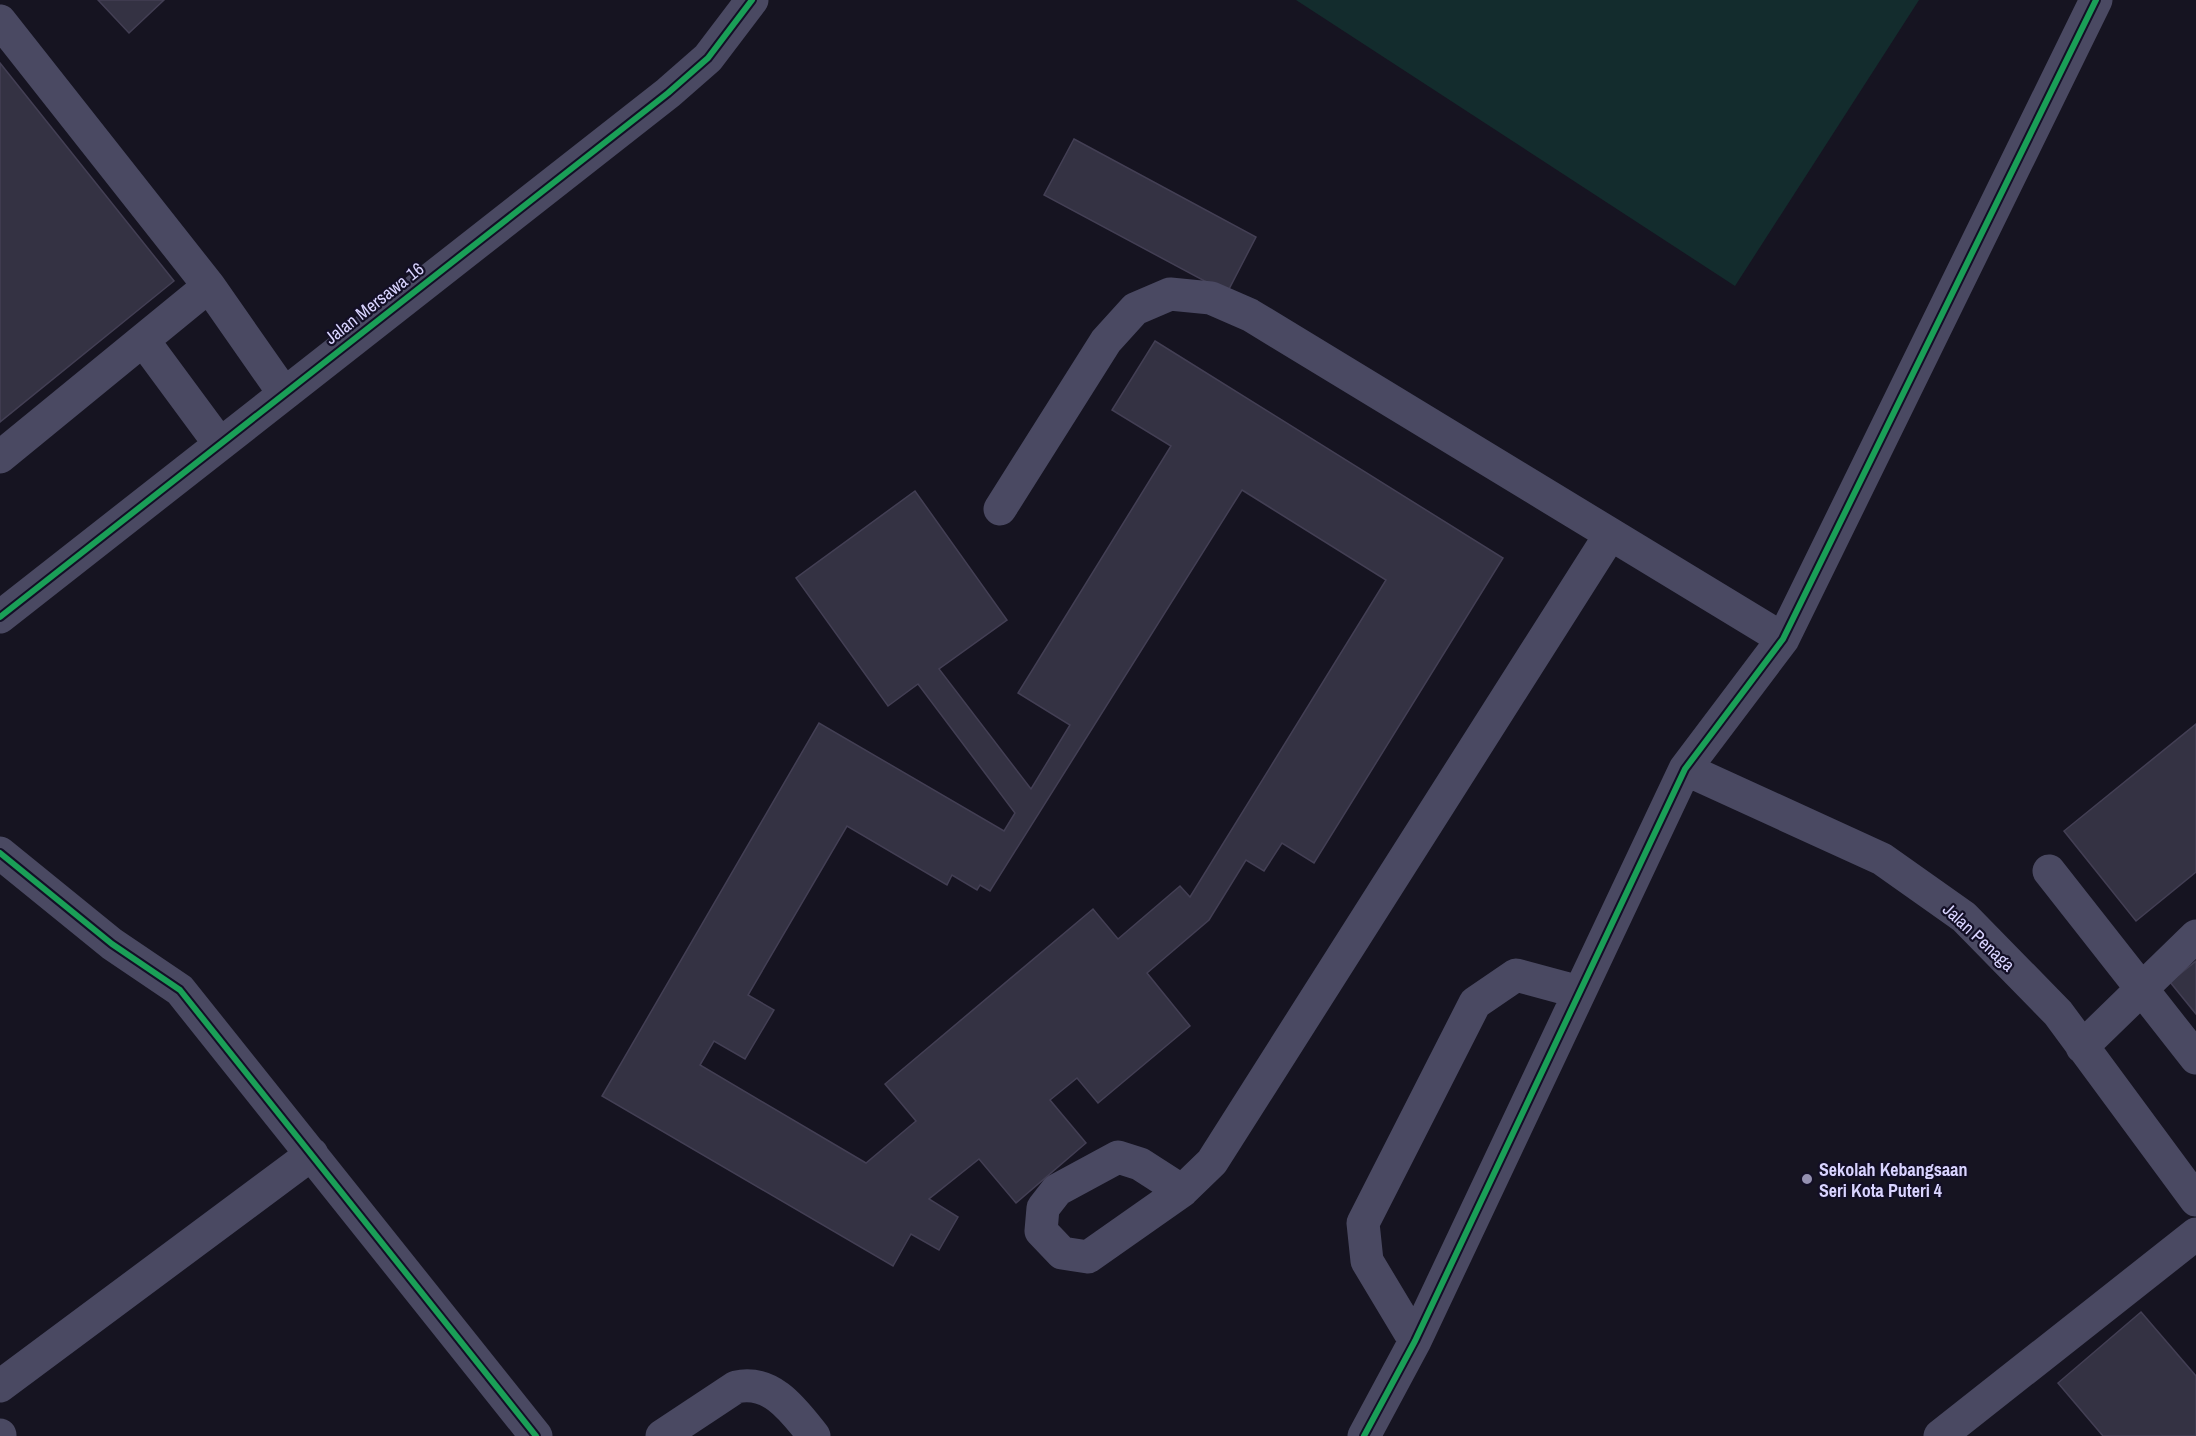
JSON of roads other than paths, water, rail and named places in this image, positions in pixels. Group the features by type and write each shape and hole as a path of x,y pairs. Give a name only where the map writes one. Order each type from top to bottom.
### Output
{"street":[{"name":"Jalan Mersawa 16","path":"0,617 283,392 676,86 708,58 752,0"},
{"path":"1365,1436 1415,1341 1685,769 1783,639 2096,0"},
{"path":"0,21 209,286 283,392"},
{"path":"0,457 209,286"},
{"path":"1000,509 1106,341 1135,309 1170,294 1211,298 1250,315 1610,536 1783,639"},
{"path":"142,340 219,443"},
{"path":"1182,1191 1212,1162 1610,536"},
{"name":"Jalan Penaga","path":"1685,769 1882,859 1964,917 2058,1013 2196,1200"},
{"path":"0,853 112,944 180,990 536,1436"},
{"path":"2049,871 2196,1058"},
{"path":"2082,1047 2196,936"},
{"path":"1415,1341 1367,1261 1364,1223 1475,1003 1516,975 1579,992"},
{"path":"0,1386 312,1155"},
{"path":"1940,1436 2196,1234"},
{"path":"662,1436 736,1387 750,1384 768,1389 789,1406 814,1436"}],"place":[{"name":"Sekolah Kebangsaan Seri Kota Puteri 4","path":"1807,1179"}]}
